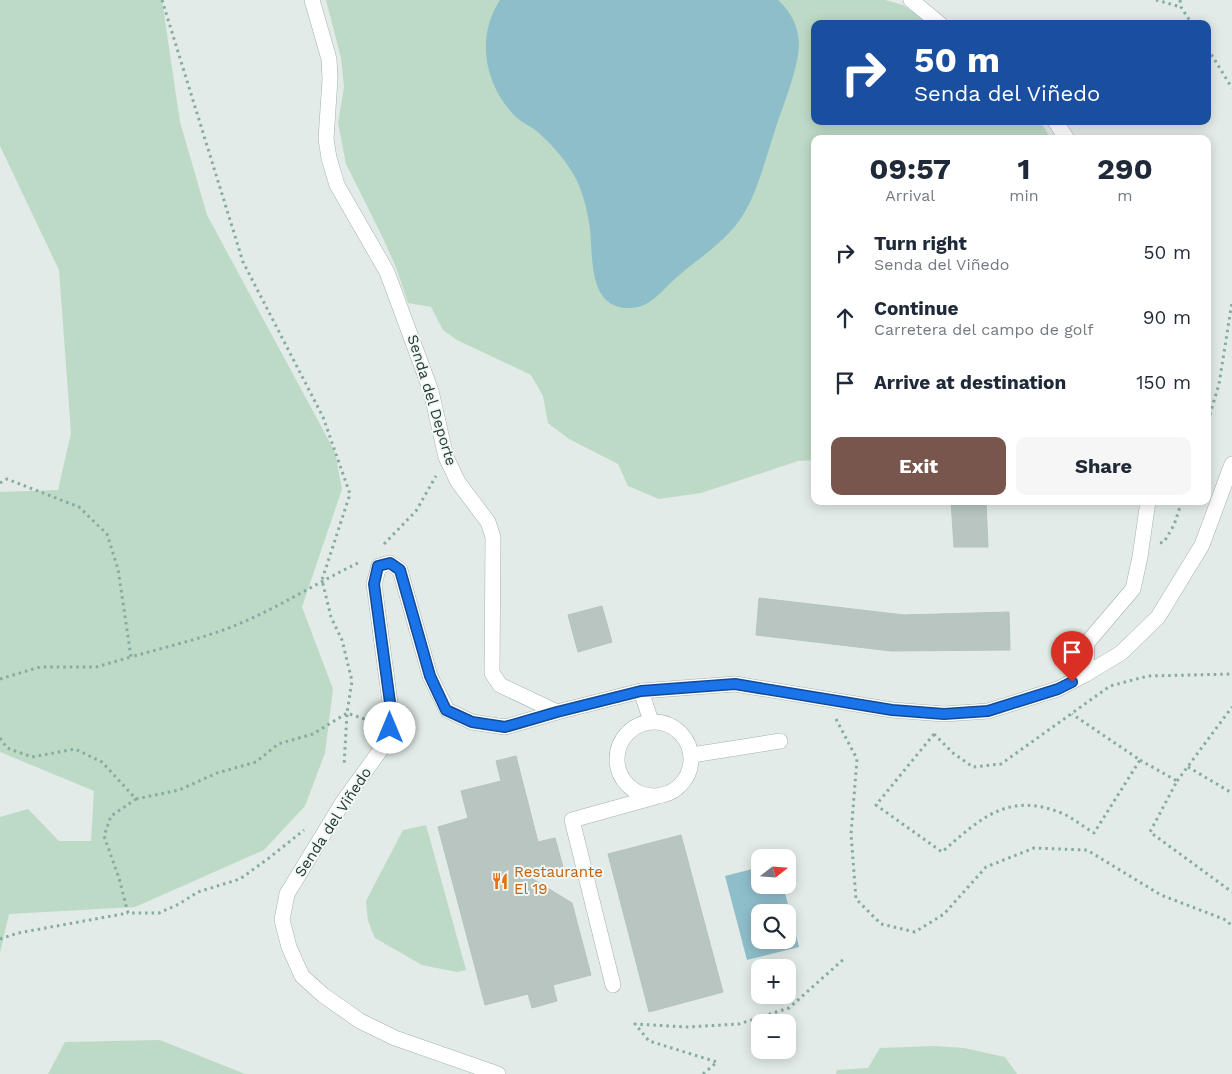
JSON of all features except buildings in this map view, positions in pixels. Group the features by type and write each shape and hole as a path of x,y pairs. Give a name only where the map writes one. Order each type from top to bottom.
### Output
{"street":[{"name":"Senda del Deporte","path":"312,0 329,59 330,79 326,139 329,158 337,185 387,272 406,319 431,391 450,464 458,482 488,522 493,537 492,674 500,685 563,711"},
{"path":"911,0 935,20"},
{"path":"375,561 390,563 400,570 430,676 446,710 472,722 505,727 641,691 735,684 892,710 944,714 988,711 1058,689 1086,674 1121,653 1158,617 1202,545 1232,464"},
{"path":"1086,674 1088,643 1132,589 1142,544 1147,505"},
{"name":"Senda del Viñedo","path":"375,561 374,584 391,710 387,741 343,802 287,894 282,920 289,947 302,976 323,995 360,1021 395,1038 498,1074"},
{"path":"641,691 651,722"},
{"path":"613,985 572,820 667,795 678,788 686,779 691,768 692,755 689,744 682,734 673,726 662,722 639,725 628,732 620,742 617,755 622,779 637,792 655,797"},
{"path":"692,755 780,741"}],"path":[{"path":"162,0 243,262 323,417 350,494 322,580 330,617 342,640 352,681 348,713 343,802"},
{"path":"1156,0 1181,7"},
{"path":"1180,0 1181,7 1189,20"},
{"path":"1211,54 1232,88"},
{"path":"1211,411 1219,384 1232,302"},
{"path":"0,679 40,667 96,667 233,626 284,602 322,580 375,561 416,511 436,475 450,464"},
{"path":"0,483 7,480 79,506 107,534 118,569 131,657"},
{"path":"1142,544 1164,542 1174,525 1181,505"},
{"path":"913,711 953,753 973,767 1001,764 1110,686 1148,676 1232,674"},
{"path":"825,699 858,759 851,834 856,899 881,924 915,932 944,914 986,867 1034,848 1087,850 1161,895 1226,920 1232,926"},
{"path":"1232,707 1177,781 1150,832 1232,892"},
{"path":"348,713 390,728"},
{"path":"128,913 119,878 104,836 111,816 136,799 179,790 217,772 256,762 278,744 313,734 348,713"},
{"path":"1072,714 1140,760 1177,781"},
{"path":"934,734 876,806 942,852 972,826 998,809 1029,804 1064,815 1094,833 1140,760"},
{"path":"0,738 7,748 32,757 75,749 102,762 136,799"},
{"path":"1188,767 1232,793"},
{"path":"0,939 36,930 128,913 159,913 179,904 198,892 240,879 270,858 308,826"},
{"path":"704,1074 717,1062 649,1041 635,1024 688,1027 739,1024 789,1008 845,958"}],"green space":[{"path":"0,0 162,0 180,122 207,215 335,452 342,489 302,607 333,689 325,753 305,806 264,850 135,907 9,914 0,953 0,817 28,809 59,841 91,841 94,791 0,752 0,492 58,490 71,433 59,270 0,146"},
{"path":"326,0 885,0 903,5 924,20 811,20 811,125 1042,125 1049,135 811,135 811,460 798,461 701,493 659,499 628,486 618,464 569,439 548,423 543,396 531,375 457,340 443,330 431,307 408,303 396,267 346,164 338,123 344,87 341,58"},
{"path":"426,825 466,970 457,972 422,965 375,938 368,921 366,901 403,830"},
{"path":"160,1040 245,1074 48,1074 65,1042"},
{"path":"935,1046 964,1048 1005,1057 1017,1074 836,1074 837,1070 868,1068 880,1048"}],"water":[{"path":"500,0 778,0 793,19 799,43 796,63 761,174 748,206 737,224 721,241 677,277 655,298 643,305 628,308 615,306 599,290 595,279 587,213 577,180 558,152 537,131 513,114 495,88 490,74 486,44 492,14"},
{"path":"751,869 751,894 785,894 788,904 751,904 751,949 791,949 747,960 725,876"},
{"path":"796,935 799,947 796,948"}],"place":[{"name":"Restaurante El 19","path":"500,881"}],"route":[{"path":"390,728 391,710 374,584 378,566 390,563 400,570 430,676 446,710 472,722 505,727 641,691 735,684 892,710 944,714 988,711 1027,700 1072,682"}]}
